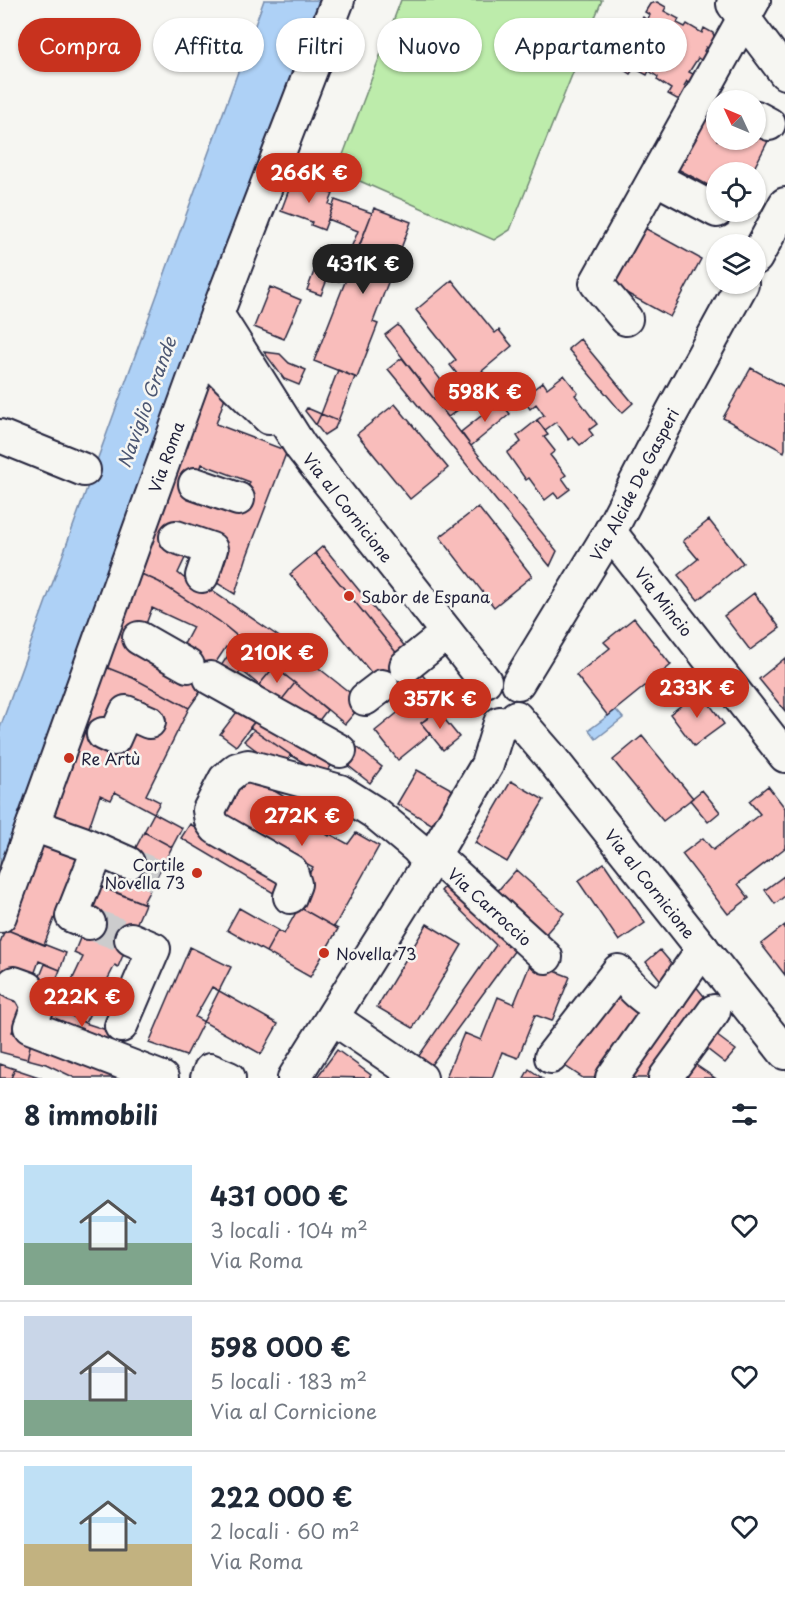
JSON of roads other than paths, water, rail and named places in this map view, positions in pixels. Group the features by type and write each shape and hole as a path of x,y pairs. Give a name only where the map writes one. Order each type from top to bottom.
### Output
{"street":[{"name":"Via Roma","path":"0,916 33,825 85,727 175,477 203,354 338,0"},
{"path":"742,6 785,73"},
{"path":"716,90 742,6"},
{"path":"626,319 596,283 655,178 706,106"},
{"path":"655,178 706,206"},
{"path":"766,239 785,204"},
{"name":"Via Alcide De Gasperi","path":"518,684 610,532 737,294"},
{"name":"Via al Cornicione","path":"217,314 301,447 485,681"},
{"name":"Via al Cornicione","path":"203,354 301,447"},
{"path":"0,436 84,470"},
{"path":"175,477 238,499"},
{"path":"156,530 211,549 202,576"},
{"name":"Via Mincio","path":"610,532 785,756"},
{"path":"121,628 340,751"},
{"path":"406,666 447,633"},
{"path":"496,676 504,676 512,678 518,684 524,698 519,714 508,720 491,721 485,718 477,705 477,698 478,691 485,681 496,676"},
{"path":"85,727 114,739 126,712 149,723"},
{"name":"Via al Cornicione","path":"508,720 548,754 785,1053"},
{"name":"Via Carroccio","path":"294,1078 432,859 487,765 508,720"},
{"path":"290,897 296,884 291,871 216,828 211,821 209,810 225,779 237,769 248,766 340,791 375,813 432,859"},
{"path":"33,825 128,863"},
{"path":"89,922 72,916 98,850"},
{"name":"Via Carroccio","path":"432,859 546,957"},
{"path":"121,1026 154,949 131,939"},
{"path":"612,1078 703,949"},
{"path":"546,1067 618,971 648,1002 663,1002 670,996"},
{"path":"14,983 28,988 38,1006 30,1027 162,1078"},
{"path":"665,1078 714,1011"},
{"path":"333,1018 421,1078"},
{"path":"207,1078 210,1070 229,1078"}],"water":[{"name":"Naviglio Grande","path":"264,0 319,0 312,18 276,18 276,72 293,72 0,875 0,728 238,72 264,72 264,18 257,18"},
{"path":"616,710 623,718 596,739 589,730"}],"tunnel":[{"path":"128,863 157,876"},
{"path":"89,923 131,939"}],"place":[{"name":"Sabor de Espana","path":"349,596"},
{"name":"Re Artù","path":"69,758"},
{"name":"Cortile Novella 73","path":"197,873"},
{"name":"Novella 73","path":"324,953"}]}
